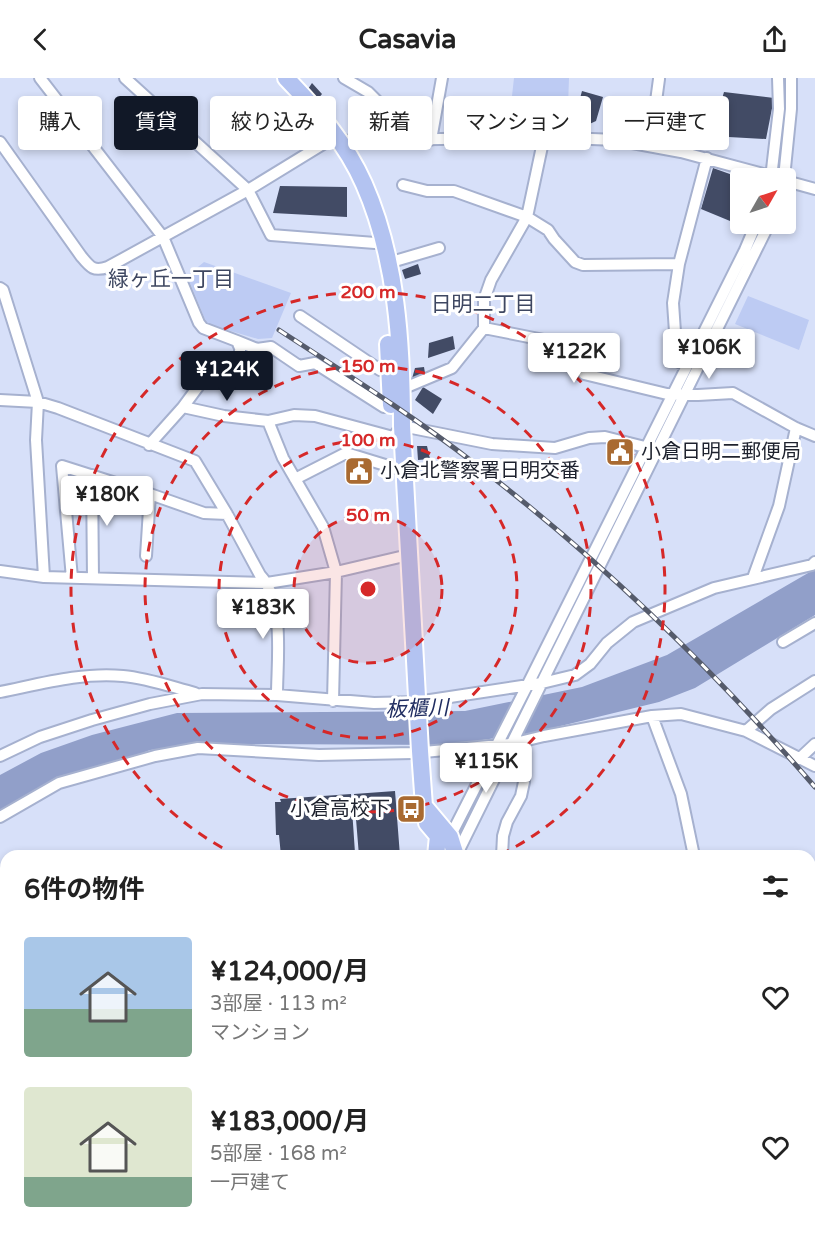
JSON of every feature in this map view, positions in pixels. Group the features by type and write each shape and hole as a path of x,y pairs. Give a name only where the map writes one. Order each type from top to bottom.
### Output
{"highway":[{"path":"273,78 291,96"},
{"path":"286,78 303,96"},
{"path":"336,144 363,182 377,217 388,263 398,378 395,468 400,557 413,705"},
{"path":"336,146 381,261 398,378"},
{"path":"397,432 416,750 424,806 452,850"},
{"path":"437,850 440,829"},
{"path":"440,829 442,850"}],"street":[{"path":"40,78 162,237 203,328 257,349 271,347 299,366 315,363 384,407"},
{"path":"125,78 248,190 271,235 375,243"},
{"path":"344,78 372,96"},
{"path":"432,134 442,78"},
{"path":"657,96 659,78"},
{"path":"775,168 779,109 778,78"},
{"path":"786,168 791,121 791,78"},
{"path":"0,142 81,256 90,267 99,270 318,150"},
{"path":"300,316 380,370 398,378 452,368 484,328 484,300 491,280 527,217 541,150"},
{"path":"669,150 740,168"},
{"path":"686,365 677,361 673,303 679,264 706,158"},
{"path":"796,183 815,189"},
{"path":"403,185 427,191 454,191 527,217 548,230 566,254 574,262 583,265 679,264"},
{"path":"652,448 672,394 751,234"},
{"path":"459,850 515,741 533,689 652,448 685,394 764,234"},
{"path":"388,263 439,248"},
{"path":"0,288 3,290 38,402 36,440 44,577"},
{"path":"484,328 549,341 589,356 584,374 672,394 698,396 733,393 815,436"},
{"path":"149,445 200,384 240,363 240,348 237,341"},
{"path":"0,400 38,402 195,461 260,575 267,583 277,614 277,695"},
{"path":"183,407 224,416 268,421 294,415 315,416 397,432 492,444 555,448 589,438 605,437 652,448"},
{"path":"268,421 283,458 323,527 336,572 333,700"},
{"path":"753,578 779,506 796,428"},
{"path":"295,479 346,453 395,468"},
{"path":"72,578 62,466 204,513 227,514"},
{"path":"92,475 93,578"},
{"path":"146,556 150,494"},
{"path":"0,571 44,577 267,583 336,572 400,557"},
{"path":"0,756 40,737 92,720 150,704 201,694 277,695 413,705 533,689 575,675 591,664 607,643 633,622 714,588 815,562"},
{"path":"783,642 815,623"},
{"path":"0,692 57,680 109,675 126,676 201,694"},
{"path":"746,731 771,709 815,681"},
{"path":"440,829 457,819 497,743 533,689"},
{"path":"0,817 59,783 155,756 198,748 319,755 416,750 515,741 652,716 681,714 746,731 815,766"},
{"path":"652,716 681,794 693,850"},
{"path":"503,850 505,829 521,796 524,782 515,741"},
{"path":"799,759 815,744"},
{"path":"440,829 457,819"},
{"path":"440,829 464,832 470,825"}],"shaded area":[{"path":"514,78 569,78 568,96 512,96"},
{"path":"204,262 291,293 272,338 258,339 207,324 187,276"},
{"path":"748,296 809,320 799,350 735,324"},
{"path":"815,569 815,615 695,688 659,702 532,733 447,745 233,744 150,750 0,811 0,775 41,753 92,735 177,713 465,711 582,687 667,655"}],"building":[{"path":"312,83 322,94 315,96 308,89"},
{"path":"582,91 603,97 596,121 591,123 591,96 581,96"},
{"path":"724,92 774,98 766,139 729,137 729,96 723,96"},
{"path":"713,168 730,174 730,221 701,209"},
{"path":"280,186 347,187 347,217 273,213"},
{"path":"418,264 421,274 405,279 402,270"},
{"path":"453,336 455,349 428,358 429,343"},
{"path":"424,367 426,379 411,382 415,368"},
{"path":"423,387 442,399 433,414 415,400"},
{"path":"417,446 427,446 430,459 418,460"},
{"path":"395,791 400,850 359,850 354,794"},
{"path":"351,794 355,850 280,850 279,835 276,835 275,802 281,802 280,799"}],"railway":[{"path":"279,330 427,428 566,537 695,657 815,787"}],"place":[{"name":"小倉日明二郵便局","path":"620,452"},
{"name":"小倉北警察署日明交番","path":"359,471"},
{"name":"小倉高校下","path":"411,809"}],"district":[{"name":"緑ヶ丘一丁目","path":"171,279"},
{"name":"日明二丁目","path":"483,304"}],"water label":[{"name":"板櫃川","path":"417,709"}]}
